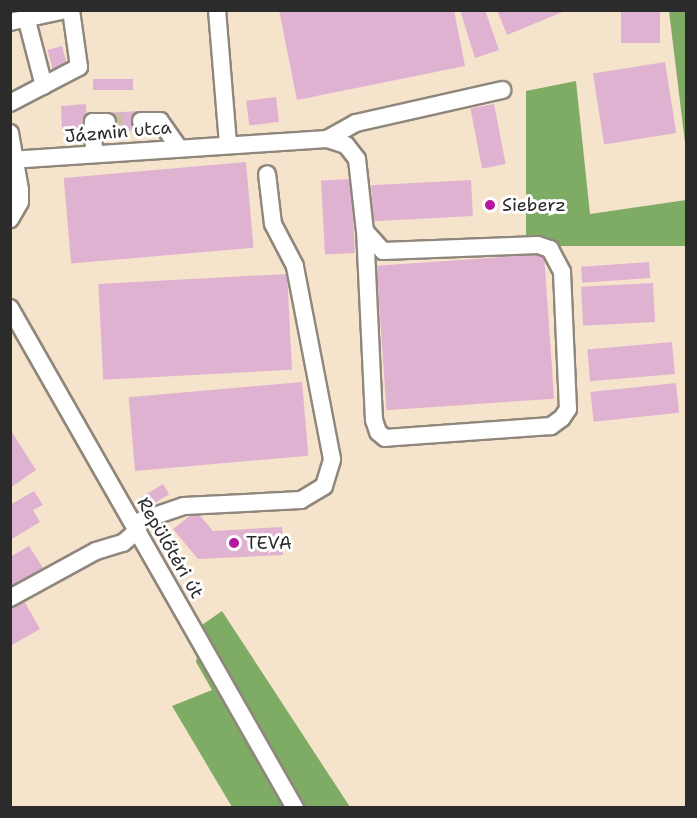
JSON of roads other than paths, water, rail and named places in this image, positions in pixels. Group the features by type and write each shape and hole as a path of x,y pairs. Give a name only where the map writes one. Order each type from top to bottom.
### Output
{"street":[{"path":"44,86 18,19 65,10"},
{"path":"10,103 79,68 71,10"},
{"path":"218,10 228,143"},
{"path":"327,139 356,123 502,90"},
{"path":"141,121 160,120 178,147"},
{"path":"93,154 93,122 106,122"},
{"path":"10,133 20,202 10,219"},
{"path":"327,139 346,146 357,159 364,231 374,420 378,432 385,438 551,426 562,418 568,409 562,272 550,249 538,245 383,251 364,231"},
{"name":"Jázmin utca","path":"13,160 228,143 327,139"},
{"path":"10,598 96,551 123,543 136,527 184,506 302,500 324,486 332,459 295,266 273,224 267,174"},
{"name":"Repülőtéri út","path":"10,308 295,807"}],"tunnel":[{"path":"107,122 141,121"}],"place":[{"name":"Sieberz","path":"490,205"},
{"name":"TEVA","path":"234,543"}]}
